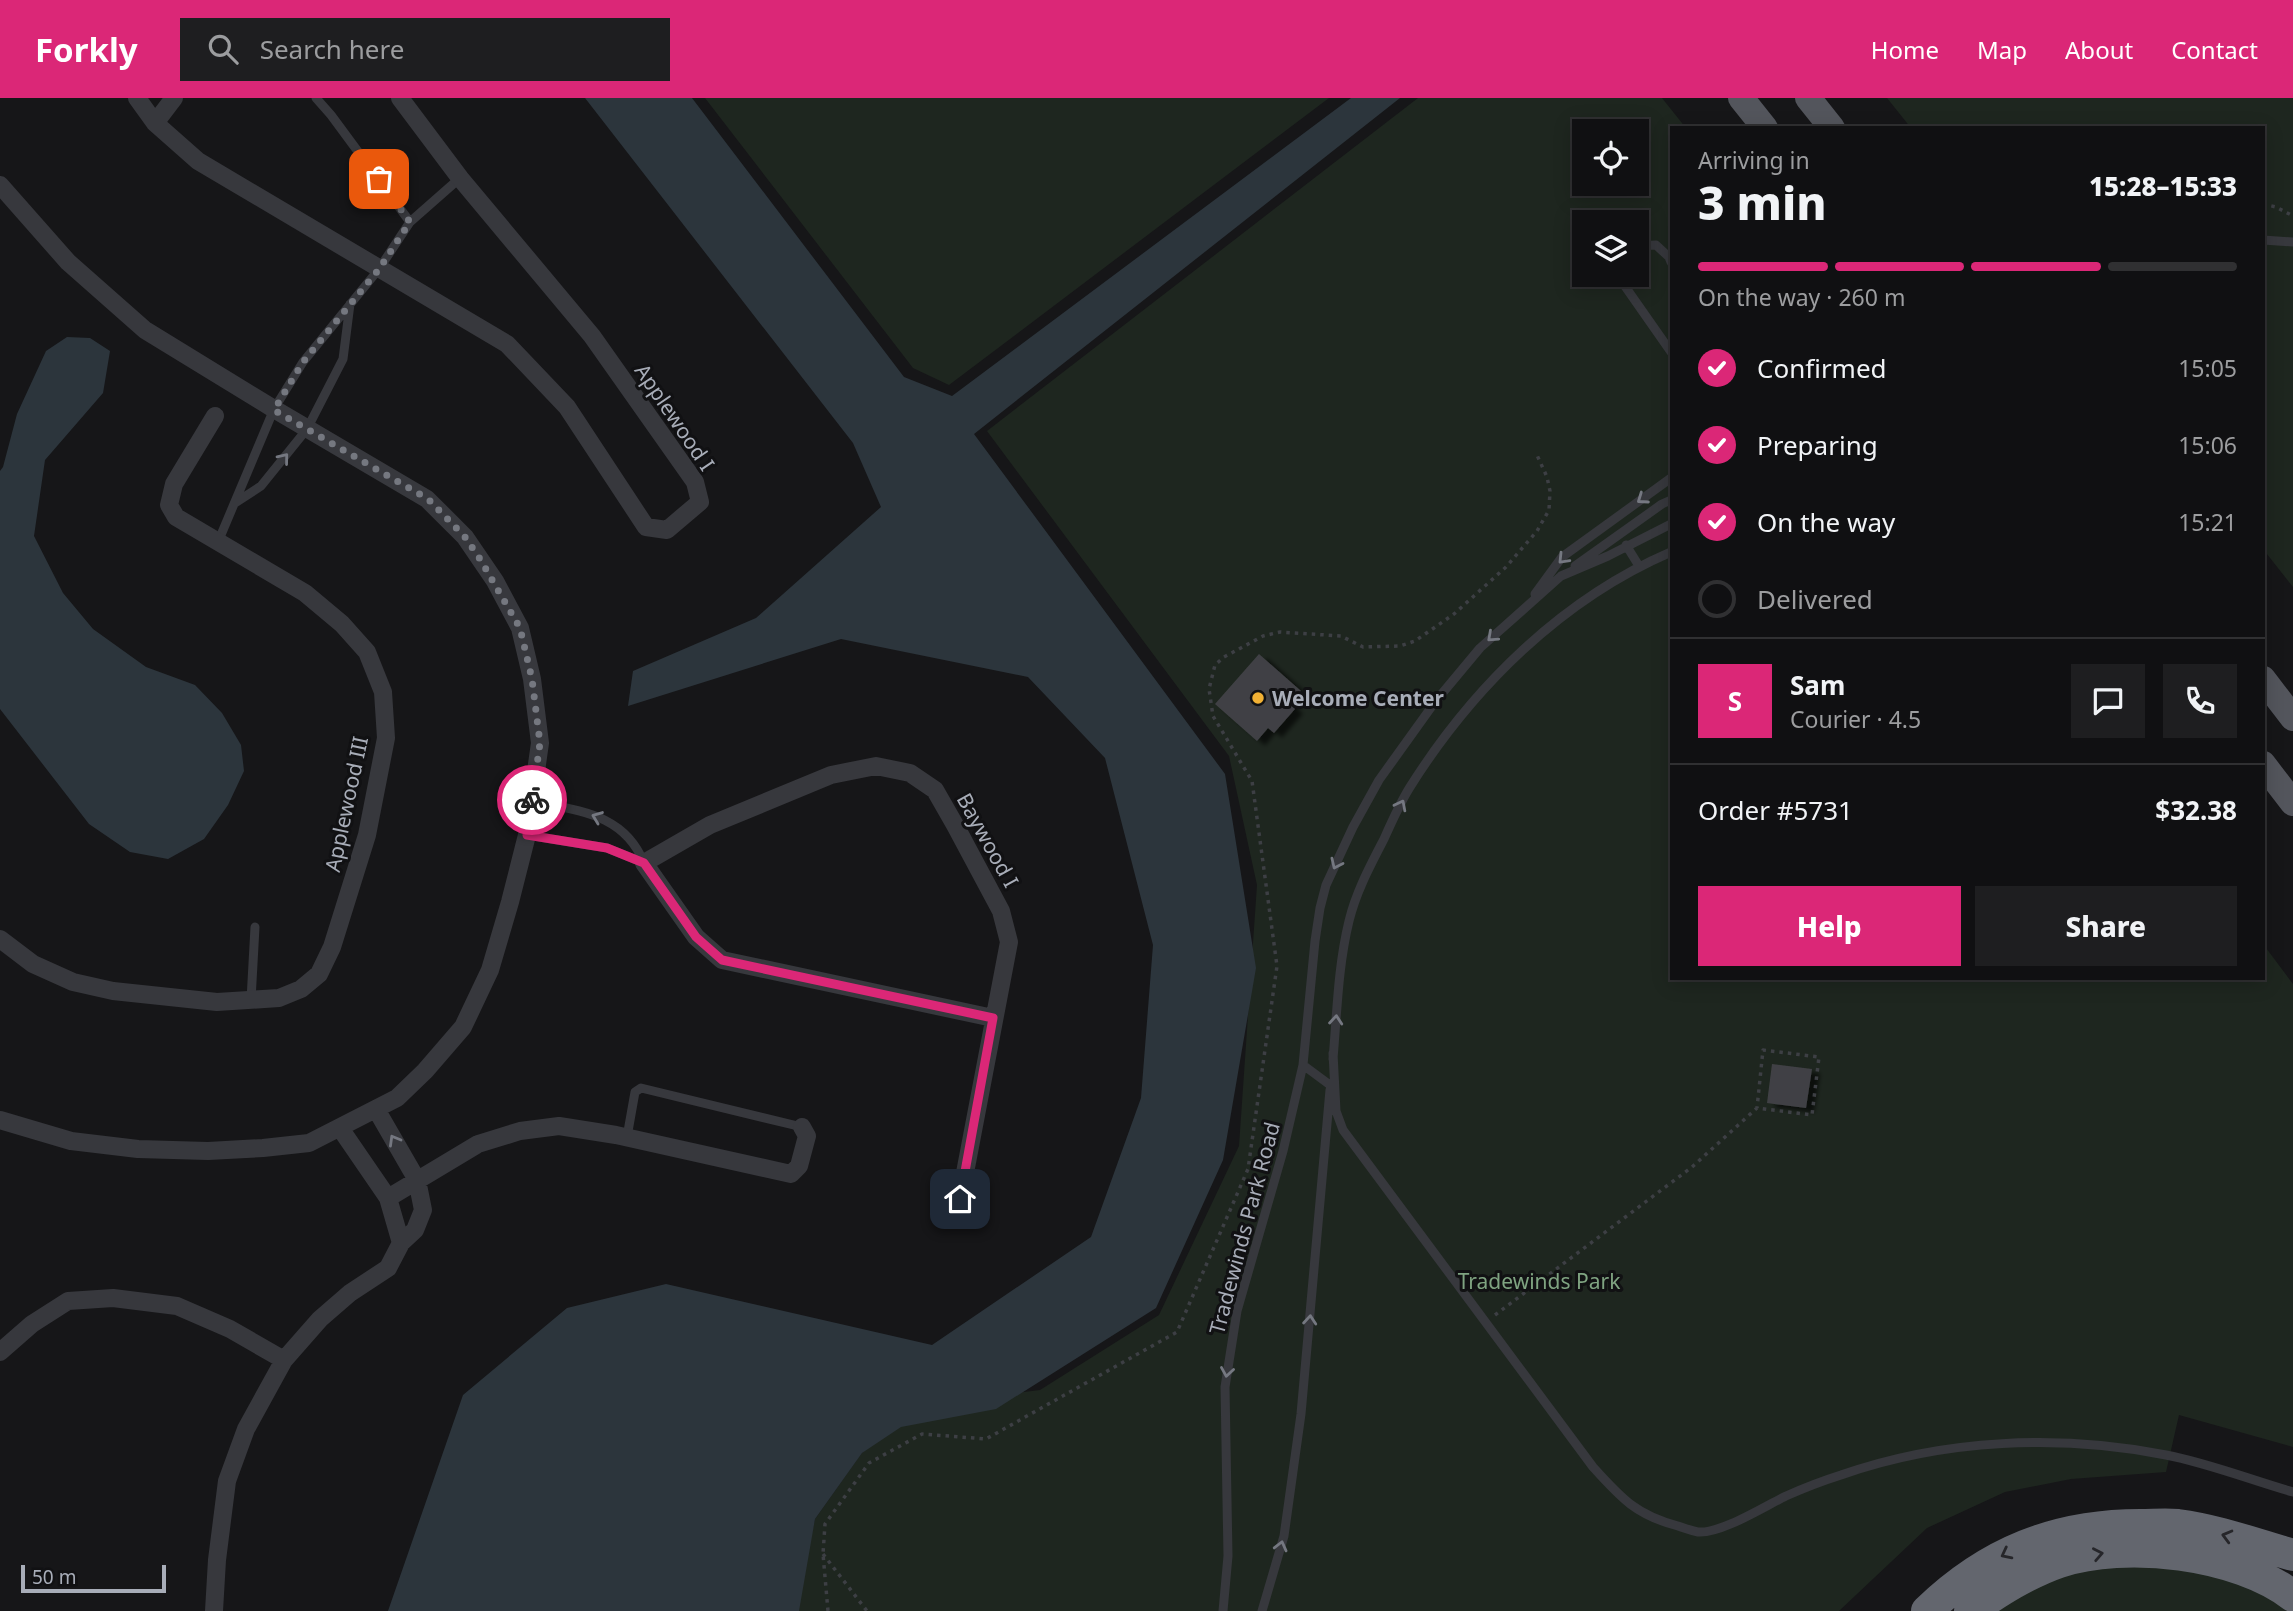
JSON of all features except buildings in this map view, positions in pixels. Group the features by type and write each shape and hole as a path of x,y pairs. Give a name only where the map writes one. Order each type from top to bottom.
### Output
{"highway":[{"path":"1927,1611 1946,1592 1984,1565 2028,1543 2109,1525 2178,1525 2224,1534 2293,1555"},
{"path":"1970,1611 2009,1585 2060,1562 2116,1550 2181,1554 2237,1568 2293,1596"}],"main road":[{"path":"1741,98 1763,126"},
{"path":"1808,98 1830,126"},
{"path":"2265,682 2293,718"},
{"path":"2265,767 2293,803"}],"street":[{"name":"Applewood I","path":"137,98 155,123 198,161 507,344 567,407 646,527 667,530 700,502 695,482 592,336 460,178 400,98"},
{"path":"155,123 174,98"},
{"path":"0,185 68,262 145,330 274,410 428,499 465,537 495,581 520,628 532,679 540,743 527,835 490,970 463,1027 397,1098 309,1143 263,1148 208,1151 138,1149 71,1141 0,1120"},
{"name":"Applewood III","path":"0,939 33,964 73,982 113,991 217,1002 279,998 301,989 319,974 332,947 367,835 386,738 383,692 367,652 341,624 305,593 176,517 169,505 174,484 215,416"},
{"name":"Baywood I","path":"644,863 710,825 831,775 876,766 911,773 934,790 1001,911 1009,942 960,1199"},
{"path":"644,863 696,937 722,960 993,1018"},
{"path":"214,1611 227,1481 246,1429 285,1360 330,1310 388,1268 401,1244 415,1230 423,1210 417,1180 376,1109"},
{"path":"388,1198 478,1144 520,1131 559,1126 627,1137 791,1174 799,1166 807,1136 802,1127"},
{"path":"341,1128 388,1198 401,1244"},
{"path":"0,1352 32,1324 68,1301 113,1298 177,1306 230,1329 285,1360"}],"lane":[{"path":"316,98 410,222"},
{"path":"218,542 274,410 303,362 379,269 410,222 460,178"},
{"path":"2265,239 2293,242"},
{"path":"1649,245 1656,245 1670,260"},
{"path":"1626,287 1670,351"},
{"path":"234,504 261,486 307,429 343,359 350,304"},
{"path":"1524,608 1562,557 1670,479"},
{"path":"1561,576 1670,500"},
{"name":"Tradewinds Park Road","path":"1223,1611 1228,1556 1225,1387 1237,1311 1283,1151 1303,1065 1320,908 1326,885 1353,827 1380,780 1435,702 1480,648 1561,576 1670,524"},
{"path":"1626,545 1639,566"},
{"path":"1262,1611 1283,1536 1301,1414 1343,947 1360,885 1410,788 1458,721 1519,653 1587,599 1639,566 1670,552"},
{"path":"532,801 598,816 619,828 636,845 644,863"},
{"path":"527,835 607,848 644,863"},
{"path":"251,1000 255,927"},
{"path":"1333,1053 1336,1111 1343,1130 1593,1467 1622,1498 1641,1513 1700,1532 1727,1525 1788,1495 1842,1474 1908,1457 1997,1443 2060,1443 2142,1451 2293,1492"},
{"path":"1303,1065 1331,1085"},
{"path":"627,1137 635,1092 641,1088 802,1127"}],"path":[{"path":"2265,204 2293,216"},
{"path":"828,1611 823,1554 825,1524 869,1463 922,1434 986,1440 1177,1332 1248,1169 1277,966 1252,781 1213,716 1209,689 1215,665 1224,657 1263,636 1280,632 1341,636 1363,647 1400,646 1415,642 1454,614 1506,567 1537,531 1549,510 1550,491 1536,453"},
{"path":"1485,1322 1692,1167 1757,1108 1763,1050 1819,1057 1812,1115 1757,1108"},
{"path":"823,1554 867,1611"}],"green space":[{"path":"705,98 1329,98 949,385 913,368"},
{"name":"Tradewinds Park","path":"1418,98 1662,98 1684,126 1670,126 1670,980 2265,980 2265,947 2293,984 2293,1447 2179,1415 2166,1472 2071,1479 2005,1492 1927,1528 1839,1611 795,1611 815,1519 861,1454 891,1424 955,1401 1040,1390 1159,1315 1239,1146 1257,885 1229,756 987,431"},
{"path":"1887,98 2293,98 2293,587 2265,552 2265,126 1909,126"},
{"path":"2077,1564 2213,1567 2293,1611 1975,1611"}],"shaded area":[{"path":"585,98 692,98 904,377 952,396 1351,98 1400,98 974,434 1225,774 1256,968 1223,1160 1156,1308 996,1409 901,1427 862,1453 815,1519 799,1611 388,1611 463,1395 567,1308 666,1284 932,1345 1091,1237 1141,1098 1153,945 1105,758 1028,677 841,639 628,706 633,671 756,618 881,507 853,443"},
{"path":"67,337 90,338 110,351 103,393 45,460 34,536 63,593 93,629 146,667 195,685 222,713 241,745 244,771 228,805 204,839 168,859 130,852 89,824 0,709 0,471 17,414 46,351"}],"way so far":[{"path":"379,179 410,222 379,269 303,362 274,410 428,499 465,537 495,581 520,628 532,679 540,743 532,800"}],"place":[{"name":"Welcome Center","path":"1258,698"}],"route":[{"path":"532,800 527,835 607,848 644,863 696,937 722,960 993,1018 960,1199"}]}
